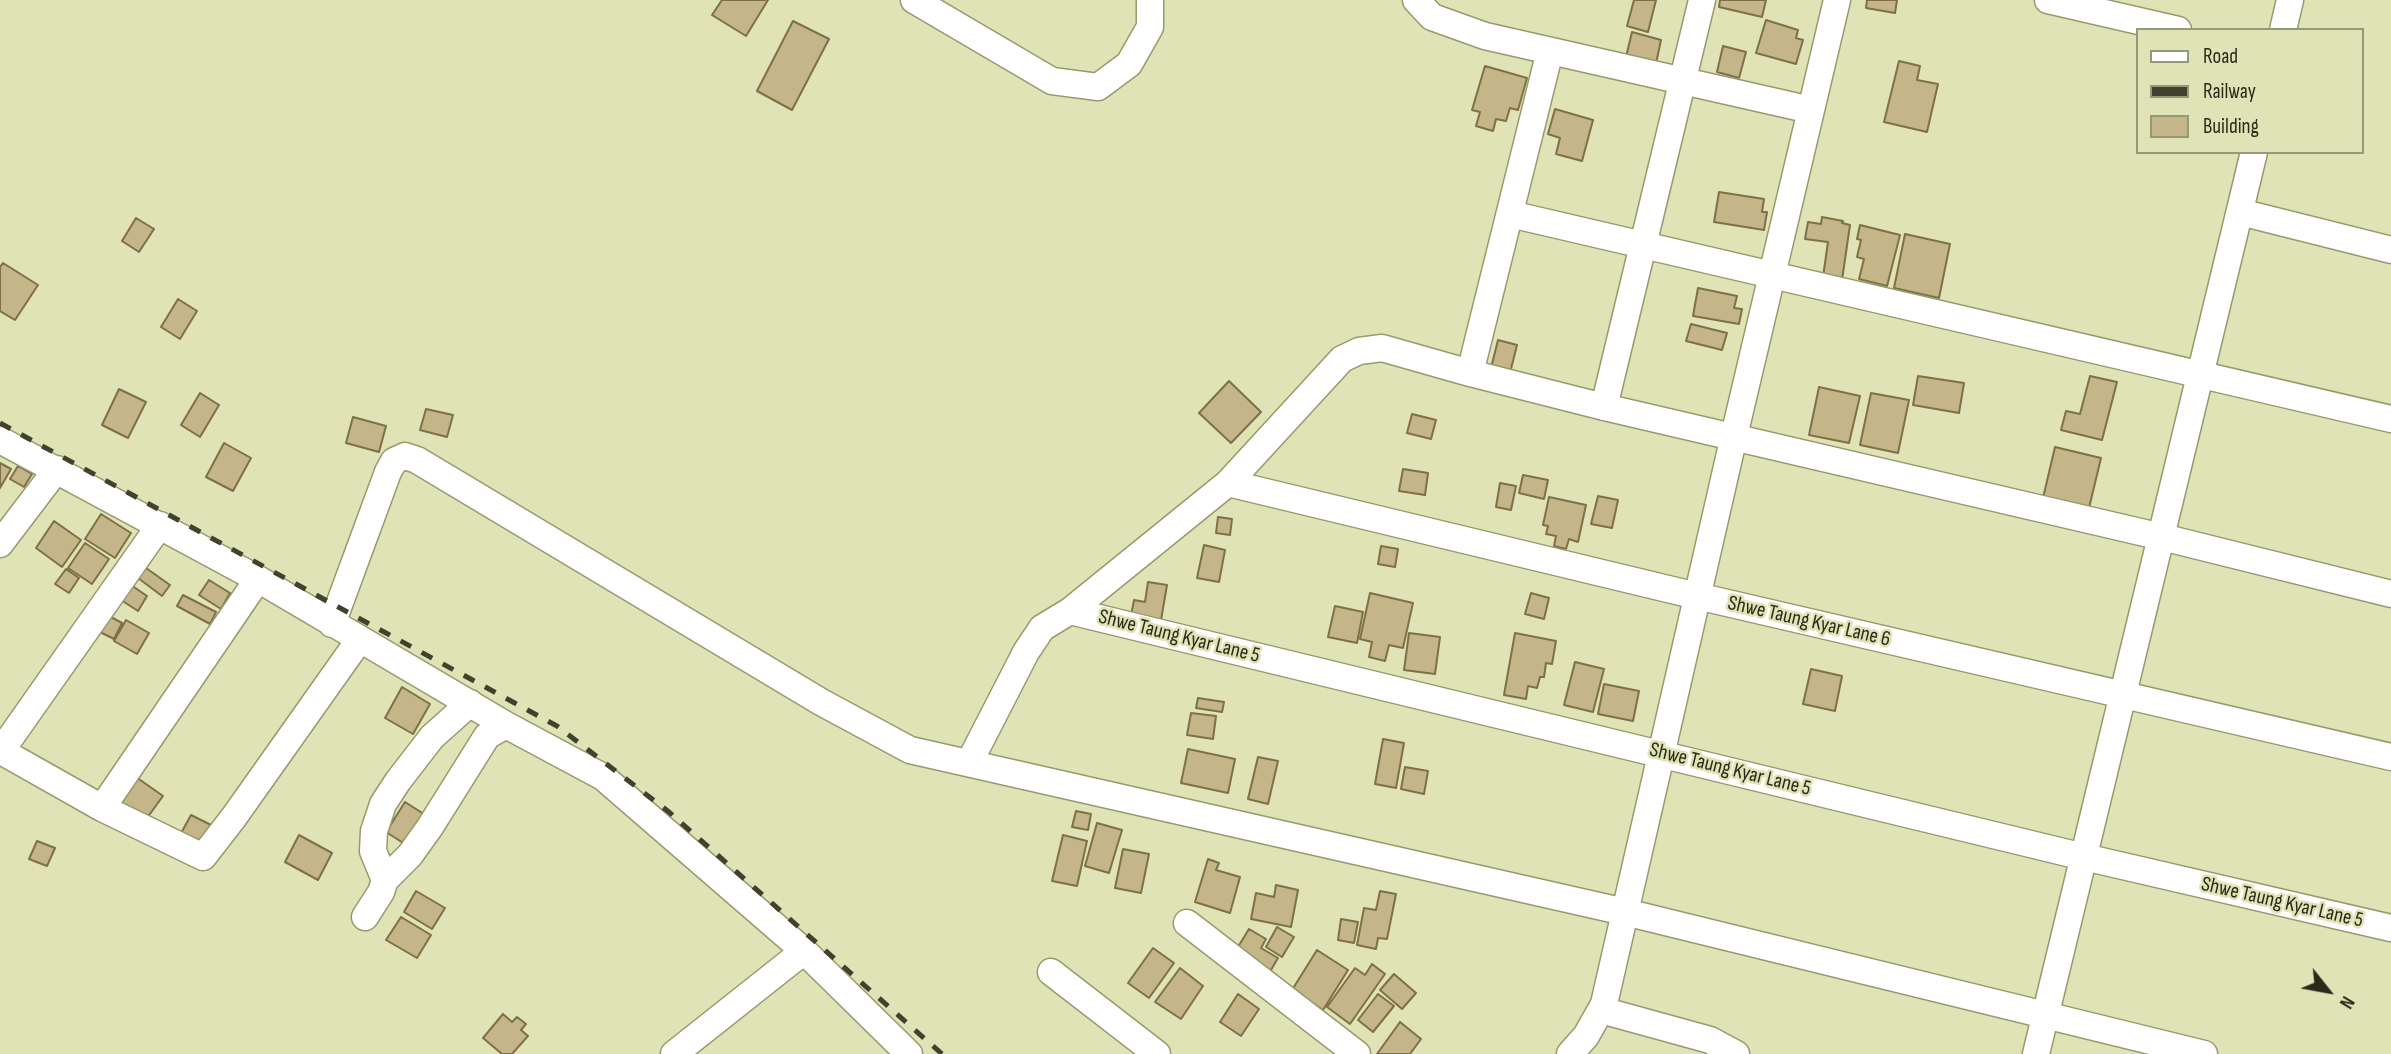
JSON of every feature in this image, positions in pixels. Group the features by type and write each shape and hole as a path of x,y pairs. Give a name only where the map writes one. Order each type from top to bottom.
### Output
{"street":[{"path":"914,0 1052,81 1098,87 1129,64 1150,27 1150,0"},
{"path":"1416,0 1432,17 1485,36 1811,110"},
{"path":"1605,407 1702,0"},
{"path":"1570,1054 1586,1036 1601,1010 1837,0"},
{"path":"2048,0 2169,28"},
{"path":"2283,28 2290,0"},
{"path":"1470,373 1550,51"},
{"path":"2036,1054 2254,154"},
{"path":"2239,212 2391,250"},
{"path":"1510,214 2391,419"},
{"path":"969,763 1026,652 1042,628 1070,611 1228,483 1342,359 1359,351 1382,348 1605,407 2162,537 2391,594"},
{"path":"0,440 258,579 506,725 603,778 804,951 909,1054"},
{"path":"332,624 387,472 394,461 405,456 417,460 821,702 910,750 1625,912 2204,1054"},
{"path":"0,544 57,469"},
{"name":"Shwe Taung Kyar Lane 6","path":"1228,483 1697,596 2391,757"},
{"path":"160,525 1,751 102,807 203,857 360,639"},
{"path":"102,807 258,579"},
{"name":"Shwe Taung Kyar Lane 5","path":"1070,611 2391,928"},
{"path":"385,880 373,851 374,831 383,804 432,737 470,703"},
{"path":"365,917 381,892 385,880 410,855 430,827 487,736 506,725"},
{"path":"1186,923 1357,1054"},
{"path":"674,1054 804,951"},
{"path":"1051,972 1157,1054"},
{"path":"1601,1010 1710,1040 1736,1054"}],"building":[{"path":"722,0 768,0 746,36 712,15"},
{"path":"1634,0 1656,0 1648,32 1627,26"},
{"path":"1720,0 1766,0 1762,17 1719,7"},
{"path":"1867,0 1897,0 1895,13 1866,8"},
{"path":"1766,20 1798,30 1796,38 1803,40 1796,64 1756,53"},
{"path":"793,21 829,39 792,110 757,91"},
{"path":"1632,32 1661,40 1655,68 1625,61"},
{"path":"1723,46 1746,52 1739,78 1717,72"},
{"path":"1899,61 1920,66 1917,80 1938,84 1927,132 1884,122"},
{"path":"1485,66 1527,78 1518,110 1510,108 1506,121 1496,119 1493,131 1476,126 1480,112 1472,110"},
{"path":"1555,109 1593,120 1582,161 1556,154 1560,138 1548,134"},
{"path":"1719,192 1764,199 1762,212 1767,212 1764,230 1714,222"},
{"path":"1822,217 1850,225 1842,280 1823,277 1828,242 1805,239 1808,222 1821,224"},
{"path":"136,218 154,229 139,252 122,241"},
{"path":"1860,225 1900,235 1887,286 1859,279 1864,259 1857,257 1861,240 1857,239"},
{"path":"1905,234 1950,244 1939,298 1894,288"},
{"path":"3,263 38,285 15,320 0,311 0,267"},
{"path":"1698,288 1737,296 1734,308 1742,309 1739,324 1693,316"},
{"path":"178,299 197,311 180,339 161,327"},
{"path":"1691,324 1727,333 1722,350 1686,341"},
{"path":"1498,340 1517,345 1510,373 1491,368"},
{"path":"1918,376 1964,383 1959,413 1913,405"},
{"path":"2090,376 2117,382 2102,440 2061,430 2066,411 2080,414"},
{"path":"1229,381 1261,412 1231,443 1199,413"},
{"path":"1819,387 1860,396 1849,443 1809,435"},
{"path":"119,389 146,402 128,438 102,425"},
{"path":"200,393 219,405 200,437 181,425"},
{"path":"1871,393 1909,400 1898,453 1860,445"},
{"path":"426,409 453,415 447,437 420,430"},
{"path":"1412,414 1436,420 1431,439 1407,433"},
{"path":"353,417 386,426 379,452 346,443"},
{"path":"224,443 251,458 233,491 206,477"},
{"path":"2055,447 2101,458 2089,508 2043,498"},
{"path":"0,463 11,469 0,488"},
{"path":"18,466 32,474 24,487 10,479"},
{"path":"1403,469 1428,473 1425,495 1399,491"},
{"path":"1523,475 1548,480 1544,499 1519,493"},
{"path":"1500,483 1516,486 1511,510 1496,507"},
{"path":"1598,496 1618,500 1612,528 1591,524"},
{"path":"1549,497 1586,505 1578,542 1569,539 1566,549 1554,546 1556,536 1546,534 1548,526 1543,525"},
{"path":"101,514 131,533 115,558 85,539"},
{"path":"1218,517 1232,519 1230,535 1216,533"},
{"path":"54,521 81,540 62,567 36,548"},
{"path":"85,543 109,559 92,584 68,568"},
{"path":"1204,545 1225,550 1219,582 1197,578"},
{"path":"1381,546 1398,549 1395,567 1378,564"},
{"path":"146,568 170,585 162,596 138,578"},
{"path":"66,569 79,578 69,593 55,584"},
{"path":"209,580 230,593 221,609 199,595"},
{"path":"1148,582 1167,585 1160,626 1130,621 1134,600 1145,602"},
{"path":"131,585 147,596 138,611 121,600"},
{"path":"1370,593 1413,603 1403,648 1389,645 1385,661 1369,657 1372,642 1360,639"},
{"path":"1531,593 1549,598 1544,619 1525,614"},
{"path":"183,595 216,612 210,624 177,606"},
{"path":"1335,606 1363,612 1357,643 1328,637"},
{"path":"109,616 122,623 114,639 100,632"},
{"path":"126,620 149,633 137,654 114,641"},
{"path":"1409,633 1440,637 1435,674 1404,670"},
{"path":"1515,633 1556,641 1552,664 1546,663 1544,677 1540,677 1537,688 1528,686 1526,699 1504,695"},
{"path":"1575,662 1604,669 1593,712 1564,705"},
{"path":"1811,669 1842,676 1835,711 1803,704"},
{"path":"1604,684 1639,691 1633,721 1598,714"},
{"path":"402,687 430,704 413,734 385,718"},
{"path":"1198,698 1224,702 1222,712 1196,708"},
{"path":"1191,713 1216,716 1213,739 1187,735"},
{"path":"1383,739 1404,743 1396,788 1375,784"},
{"path":"1188,749 1235,759 1228,793 1181,783"},
{"path":"1258,757 1278,761 1268,804 1248,799"},
{"path":"1405,767 1428,771 1424,794 1401,789"},
{"path":"136,777 163,796 142,825 116,806"},
{"path":"405,802 427,816 408,846 386,832"},
{"path":"1076,811 1091,814 1088,830 1072,827"},
{"path":"191,815 215,827 204,847 180,835"},
{"path":"1097,823 1122,830 1109,873 1085,866"},
{"path":"299,835 332,853 318,880 285,862"},
{"path":"1063,835 1087,841 1077,886 1052,881"},
{"path":"37,841 55,848 47,866 29,859"},
{"path":"1123,849 1149,854 1141,893 1115,888"},
{"path":"1208,859 1219,863 1216,870 1240,877 1230,913 1195,902"},
{"path":"1276,885 1298,890 1291,927 1251,919 1256,893 1274,897"},
{"path":"416,891 445,908 432,929 404,912"},
{"path":"1380,891 1396,894 1387,939 1378,938 1376,949 1357,945 1364,908 1376,910"},
{"path":"401,917 431,935 417,958 386,940"},
{"path":"1341,919 1358,922 1354,943 1338,940"},
{"path":"1277,927 1294,937 1282,957 1266,947"},
{"path":"1249,929 1266,939 1261,948 1278,958 1268,975 1233,955"},
{"path":"1153,948 1174,963 1149,998 1128,983"},
{"path":"1317,950 1348,970 1323,1010 1292,990"},
{"path":"1372,964 1385,974 1350,1024 1327,1007 1355,968 1365,975"},
{"path":"1180,968 1203,986 1181,1019 1155,1002"},
{"path":"1394,974 1416,993 1402,1009 1380,990"},
{"path":"1238,994 1259,1009 1241,1036 1220,1022"},
{"path":"1378,994 1394,1006 1373,1032 1358,1020"},
{"path":"503,1014 512,1022 517,1017 526,1024 521,1030 528,1036 512,1054 502,1054 483,1038"},
{"path":"1400,1022 1421,1039 1410,1054 1377,1054"}],"railway":[{"path":"0,423 557,726 669,812 942,1054"}]}
